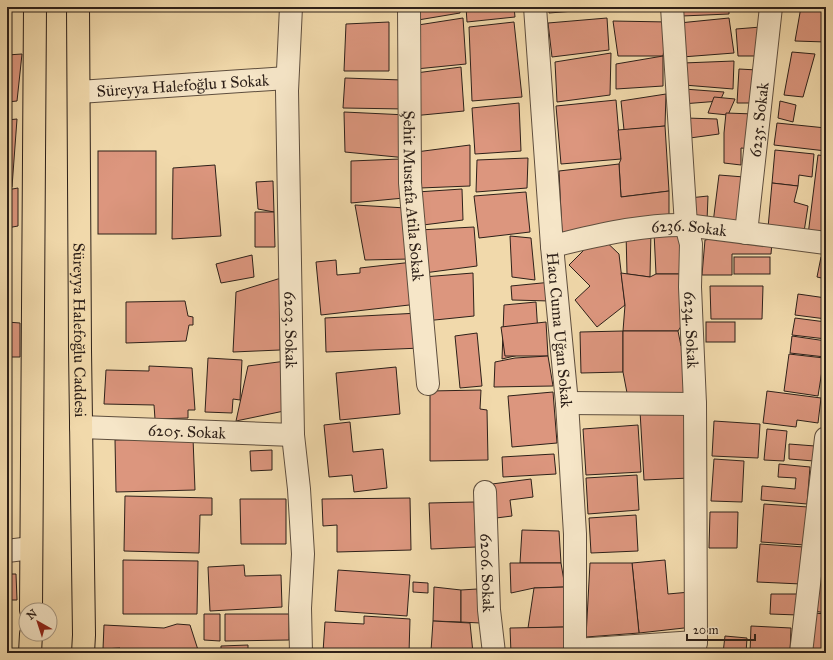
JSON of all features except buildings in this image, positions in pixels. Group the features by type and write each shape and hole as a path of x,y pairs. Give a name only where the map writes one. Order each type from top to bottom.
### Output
{"main road":[{"path":"31,602 35,7"},
{"name":"Süreyya Halefoğlu Caddesi","path":"78,7 83,653"},
{"path":"30,653 31,642"}],"street":[{"name":"6203. Sokak","path":"291,7 286,91 293,435 299,489 303,554 300,608 301,653"},
{"name":"Şehit Mustafa Atila Sokak","path":"408,7 410,183 428,384"},
{"name":"Hacı Cuma Uğan Sokak","path":"535,7 552,246 567,403 575,534 575,651"},
{"name":"6234. Sokak","path":"672,7 686,225 691,244 690,288 695,404 695,648"},
{"name":"6235. Sokak","path":"746,233 771,7"},
{"name":"Süreyya Halefoğlu 1 Sokak","path":"79,92 287,78"},
{"name":"6236. Sokak","path":"552,246 599,235 668,225 686,225 826,243"},
{"path":"567,403 695,404"},
{"name":"6205. Sokak","path":"81,426 293,435"},
{"path":"801,653 826,438"},
{"name":"6206. Sokak","path":"485,492 489,610 494,653"},
{"path":"7,551 31,548"},
{"path":"575,651 695,648"}]}
